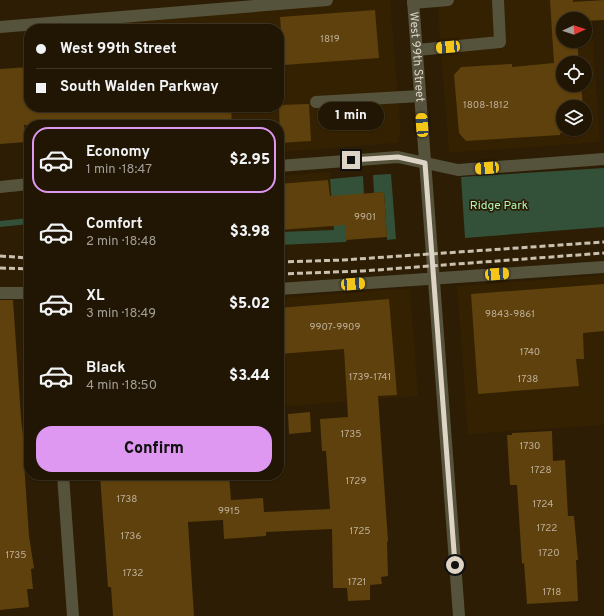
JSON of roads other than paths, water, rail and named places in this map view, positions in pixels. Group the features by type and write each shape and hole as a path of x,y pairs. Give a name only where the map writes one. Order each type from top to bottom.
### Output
{"street":[{"path":"36,24 327,0"},
{"path":"413,1 448,0"},
{"path":"417,50 500,42 498,0"},
{"name":"West 99th Street","path":"413,1 459,616"},
{"path":"0,27 24,25"},
{"path":"316,102 420,96"},
{"path":"284,166 398,157 458,170 604,159"},
{"path":"0,187 24,185"},
{"path":"284,289 604,267"},
{"path":"0,293 24,293"},
{"path":"63,480 73,616"}],"railway":[{"path":"284,262 343,260 604,242"},
{"path":"284,274 363,271 604,253"},
{"path":"0,256 24,258"},
{"path":"0,268 24,269"}],"park label":[{"name":"Ridge Park","path":"499,205"}]}
